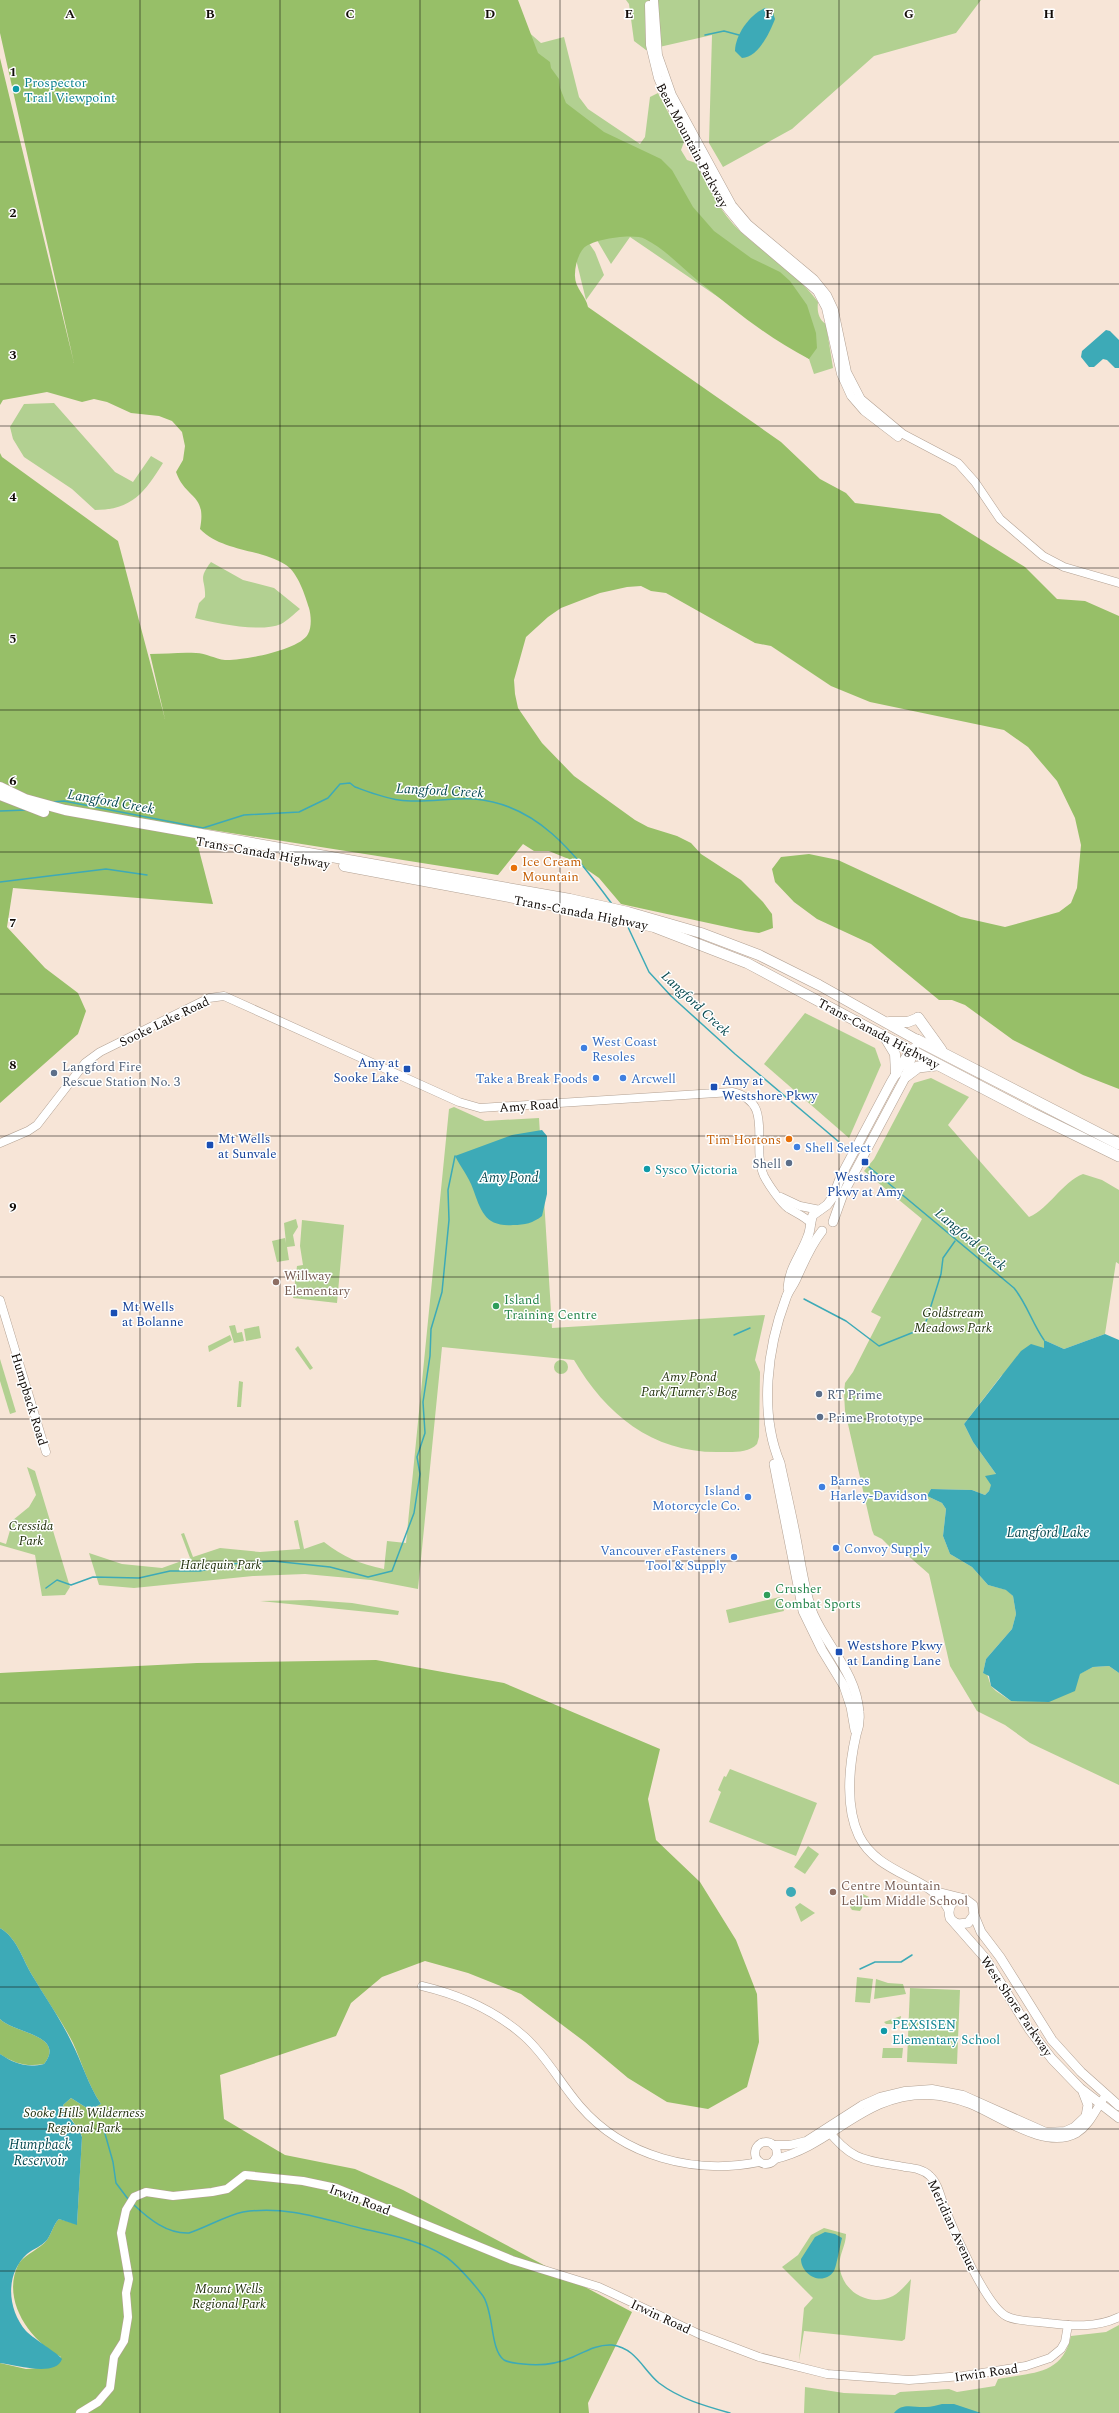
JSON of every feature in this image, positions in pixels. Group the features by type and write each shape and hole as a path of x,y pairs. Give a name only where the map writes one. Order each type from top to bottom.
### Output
{"highway":[{"name":"Trans-Canada Highway","path":"0,787 37,803 65,810 601,905 700,933 778,964 949,1057 1119,1144"},
{"name":"Trans-Canada Highway","path":"0,795 22,805 47,813 296,857 616,917 660,929 721,951 1031,1113 1119,1156"},
{"path":"469,882 476,887 581,907 616,917"},
{"path":"809,996 827,1000 900,1036 917,1040"},
{"path":"885,1021 908,1022 918,1018 934,1043 949,1057"},
{"path":"885,1037 895,1054 901,1075 922,1065 939,1065"}],"main road":[{"path":"917,1040 828,1228 803,1262 788,1292 773,1343 769,1369 769,1416 775,1451 774,1464 802,1604 813,1632 844,1686 851,1707 856,1735 849,1798 852,1816 860,1837 882,1863 931,1890 970,1901 973,1905 974,1915 968,1923 958,1924 954,1922 944,1902 931,1890"},
{"path":"788,1292 789,1280 808,1238 813,1215 816,1209 830,1201 835,1189 901,1075"},
{"path":"816,1209 831,1212 828,1228"},
{"path":"811,1223 816,1229 828,1228"},
{"path":"949,1910 951,1904 960,1898"},
{"name":"West Shore Parkway","path":"974,1915 981,1932 1000,1957 1041,2026 1064,2056 1106,2096 1119,2106"},
{"name":"West Shore Parkway","path":"954,1922 986,1959 1039,2043 1097,2107 1119,2118"},
{"path":"1080,2088 1088,2105 1086,2116"}],"street":[{"name":"Bear Mountain Parkway","path":"649,0 649,32 652,55 667,99 716,191 731,214 744,229 809,284 822,299 828,315 841,374 851,396 864,411 891,432 916,448 965,471"},
{"name":"Bear Mountain Parkway","path":"654,0 656,45 666,82 732,205 748,224 814,279 828,295 834,310 847,372 865,403 902,434 958,463 1000,519 1043,556 1064,567 1119,583"},
{"name":"Sooke Lake Road","path":"0,1143 28,1131 36,1125 85,1064 104,1050 209,998 224,996"},
{"name":"Amy Road","path":"224,996 459,1102 480,1108 732,1092 743,1095 751,1100 757,1110 764,1174 786,1207 811,1223"},
{"path":"780,1197 816,1209"},
{"name":"Humpback Road","path":"0,1300 46,1452"},
{"path":"422,1986 469,2001 494,2014 518,2031 542,2055 583,2109 603,2127 628,2143 658,2157 691,2165 718,2168 759,2162 766,2164 775,2159 795,2153 871,2100 892,2093 920,2089 947,2091 962,2095 1046,2132 1065,2131 1074,2127 1097,2107 1106,2096"},
{"path":"741,2165 762,2142 773,2145 800,2143 828,2131 878,2104 913,2096 929,2095 957,2099 1033,2134 1049,2138 1064,2137 1078,2132 1094,2116 1097,2107"},
{"name":"Meridian Avenue","path":"828,2131 841,2147 855,2157 918,2169 930,2176 935,2183 965,2255 1000,2311 1011,2318 1068,2325 1096,2324 1119,2317"},
{"path":"773,2145 777,2153 775,2159"},
{"path":"755,2151 759,2162"},
{"name":"Irwin Road","path":"80,2413 98,2402 110,2388 114,2357 124,2341 128,2317 126,2293 129,2279 121,2233 126,2210 134,2197 146,2192 173,2196 212,2192 227,2189 246,2175 303,2181 336,2188 512,2260 599,2288 701,2335 759,2357 827,2374 909,2380 963,2376 1026,2366 1050,2358 1061,2349 1066,2342 1068,2325"}],"green space":[{"path":"0,0 518,0 538,53 550,62 551,68 559,79 560,88 566,103 604,132 661,159 672,170 693,207 714,231 751,258 780,272 790,281 807,305 816,333 817,348 809,359 779,342 724,302 659,248 640,237 623,237 603,240 588,245 583,249 576,264 575,279 588,307 781,442 820,479 846,493 855,503 940,514 1025,567 1057,599 1085,601 1119,616 1119,1089 1083,1075 1013,1040 965,1005 952,1000 939,1000 871,944 817,919 794,902 775,882 772,869 781,857 809,854 838,860 961,917 1005,927 1059,912 1071,903 1077,888 1081,845 1075,818 1057,781 1028,747 1004,730 870,702 831,686 771,646 755,643 666,593 651,591 641,586 627,587 600,593 561,608 548,617 526,637 514,680 518,708 542,743 574,776 635,820 648,827 677,836 691,843 701,854 741,880 763,902 772,914 773,928 759,933 745,931 621,904 599,878 576,862 549,851 534,851 523,844 498,875 193,827 213,904 13,888 7,927 45,968 78,993 86,1011 78,1034 0,1103 0,453 2,457 118,541 165,719 150,654 200,653 225,660 244,659 283,650 303,640 308,634 311,621 309,608 300,585 294,573 286,565 264,555 219,542 200,529 201,509 180,481 176,472 183,460 185,446 182,432 172,421 159,416 131,413 107,402 94,399 82,402 47,392 3,400 0,405 0,58 74,363 0,33"},
{"path":"626,0 981,0 956,33 874,56 792,129 723,167 709,143 712,35 646,50 634,41 629,4"},
{"path":"517,22 541,43 564,37 579,97 588,109 640,144 645,137 650,97 658,93 684,142 681,150 687,160 696,163 727,217 741,232 801,282 818,302 821,320 826,324 833,368 814,374 809,359 630,237 611,264 594,235"},
{"path":"586,239 595,252 604,275 586,300 572,243"},
{"path":"54,403 115,472 133,482 151,456 163,463 143,491 128,503 119,507 95,510 72,489 24,457 13,439 10,427 24,404"},
{"path":"211,562 243,580 274,588 300,609 281,624 262,628 238,626 195,618 199,603 205,597 203,576"},
{"path":"805,1013 875,1048 881,1065 849,1138 764,1064"},
{"name":"Goldstream Meadows Park","path":"931,1078 969,1097 948,1125 1029,1217 1043,1208 1068,1183 1083,1174 1102,1180 1119,1190 1119,1264 1116,1262 1105,1334 1064,1349 1044,1340 1044,1348 1001,1376 964,1424 973,1442 996,1474 989,1491 985,1495 972,1490 931,1489 927,1496 942,1503 946,1509 943,1536 950,1554 972,1567 988,1585 1007,1590 1013,1596 1016,1614 1012,1629 986,1659 983,1673 987,1674 991,1686 996,1691 1011,1701 1027,1700 1093,1667 1109,1666 1119,1673 1119,1785 1030,1743 1005,1725 977,1711 950,1666 929,1574 897,1546 890,1547 882,1539 874,1535 872,1530 845,1411 845,1383 853,1372 881,1317 871,1312 922,1219 864,1171 874,1159 914,1083"},
{"name":"Amy Pond Park/Turner's Bog","path":"454,1107 485,1121 539,1118 552,1328 765,1315 755,1360 760,1372 759,1437 757,1444 750,1449 741,1451 697,1451 654,1439 635,1428 617,1414 601,1398 574,1360 442,1347 418,1589 371,1580 305,1574 253,1576 134,1588 99,1585 89,1553 122,1564 162,1568 190,1558 181,1534 184,1533 193,1557 220,1548 260,1552 300,1549 294,1521 298,1520 304,1549 324,1542 338,1552 352,1559 367,1565 384,1569 387,1541 406,1543 449,1109"},
{"path":"296,1219 298,1227 293,1235 295,1246 287,1247 289,1260 277,1262 272,1241 285,1238 286,1243 284,1223"},
{"path":"302,1220 344,1225 337,1303 293,1298 297,1266 303,1265 300,1246"},
{"path":"235,1325 237,1333 242,1332 244,1341 234,1343 229,1326"},
{"path":"259,1326 261,1338 246,1341 244,1329"},
{"path":"230,1335 232,1340 209,1352 208,1346"},
{"path":"298,1346 313,1368 310,1370 295,1349"},
{"path":"0,1359 16,1412 10,1414 0,1381"},
{"path":"561,1360 566,1362 568,1367 566,1372 561,1374 556,1372 554,1367 556,1362"},
{"path":"239,1381 243,1382 241,1407 237,1407"},
{"name":"Cressida Park","path":"27,1467 35,1471 70,1587 65,1595 42,1596 35,1555 0,1545 0,1542 6,1544 13,1520 29,1507 36,1495"},
{"path":"780,1597 784,1611 729,1623 726,1610"},
{"name":"Harlequin Park","path":"310,1600 352,1603 399,1611 398,1615 260,1601"},
{"path":"376,1660 504,1683 660,1749 648,1799 656,1840 700,1882 736,1940 757,1994 759,2042 747,2087 708,2109 667,2102 628,2078 585,2042 521,1994 468,1973 425,1961 382,1977 351,2003 336,2036 220,2075 224,2119 285,2155 355,2169 403,2190 632,2312 588,2403 589,2413 0,2413 0,2363 26,2369 52,2367 61,2357 39,2341 21,2318 13,2291 14,2277 19,2263 47,2240 59,2219 77,2224 82,2136 63,2105 71,2098 90,2110 101,2104 96,2097 68,2034 32,1975 19,1949 11,1937 0,1928 0,1673 197,1663"},
{"path":"730,1769 817,1803 796,1856 709,1822 721,1792 718,1790 724,1776 726,1777"},
{"path":"808,1846 819,1854 805,1874 794,1867"},
{"path":"863,1894 869,1897 860,1911 852,1910 850,1907"},
{"path":"800,1903 815,1913 801,1922 795,1907"},
{"path":"857,1977 873,1979 870,2003 855,2002"},
{"path":"876,1979 888,1983 903,1984 906,1994 874,1999"},
{"path":"910,1988 960,1990 957,2064 907,2062"},
{"path":"901,2016 900,2024 886,2024 884,2022"},
{"path":"0,2019 7,2024 36,2036 44,2041 49,2047 49,2054 44,2064 21,2064 0,2054"},
{"path":"883,2048 903,2048 902,2058 882,2058"},
{"path":"824,2228 846,2234 839,2265 847,2286 853,2292 868,2299 885,2299 893,2296 911,2279 905,2339 902,2341 804,2331 799,2361 804,2308 813,2298 782,2267 798,2255 811,2235"},
{"path":"1119,2325 1119,2413 804,2413 805,2387 844,2393 895,2395 900,2392 949,2389 957,2392 995,2386 998,2379 1034,2373 1053,2365 1061,2359 1067,2349 1071,2336 1106,2332"}],"water":[{"path":"765,8 772,10 775,19 770,31 763,43 753,54 742,58 735,51 738,38 749,20"},
{"path":"1106,330 1110,331 1119,340 1119,368 1115,368 1107,360 1103,359 1094,367 1089,367 1081,357 1082,351"},
{"name":"Amy Pond","path":"542,1130 547,1136 547,1194 542,1216 532,1222 521,1225 504,1225 490,1220 482,1211 469,1180 455,1156 512,1135"},
{"name":"Langford Lake","path":"1105,1334 1119,1340 1119,1673 1109,1666 1093,1667 1080,1674 1075,1691 1049,1702 1011,1701 991,1686 989,1676 983,1673 986,1659 1012,1629 1016,1614 1013,1596 1006,1590 988,1585 972,1567 950,1554 943,1536 946,1509 942,1503 927,1496 931,1489 972,1490 985,1495 989,1491 991,1485 985,1476 996,1474 973,1442 964,1424 1021,1351 1031,1344 1044,1348 1044,1340 1064,1349"},
{"path":"789,1887 793,1887 795,1888 795,1896 789,1897 786,1894 786,1890"},
{"name":"Humpback Reservoir","path":"0,1928 11,1937 19,1949 32,1975 62,2024 75,2049 92,2089 101,2104 90,2110 71,2098 63,2105 82,2137 77,2225 59,2219 47,2240 27,2254 20,2262 12,2281 12,2302 20,2322 30,2335 62,2359 58,2365 52,2368 43,2369 0,2363 0,2054 16,2063 32,2066 44,2064 49,2054 49,2047 44,2041 36,2036 7,2024 0,2019"},
{"path":"825,2232 835,2234 842,2238 837,2261 834,2271 829,2276 824,2278 813,2277 805,2270 801,2259 815,2237"},
{"path":"942,2404 954,2404 981,2413 894,2413 901,2408 909,2406 928,2407"}],"waterway":[{"path":"705,35 724,31 739,35"},
{"name":"Langford Creek","path":"53,802 64,801 203,828 244,815 299,812 328,798 340,784 350,783 355,787 393,799 408,801 475,799 498,803 519,811 537,822 554,836 585,868 612,904"},
{"name":"Langford Creek","path":"0,811 26,810"},
{"path":"0,882 106,869 147,875"},
{"name":"Langford Creek","path":"627,925 649,972 671,996 735,1054 845,1147"},
{"path":"46,1588 57,1580 71,1585 93,1577 139,1578 170,1571 200,1571 229,1564 273,1561 330,1567 368,1577 392,1571 414,1513 420,1474 417,1457 425,1433 423,1402 430,1356 431,1329 442,1292 449,1220 448,1190 455,1156"},
{"name":"Langford Creek","path":"869,1167 1014,1288 1019,1294 1044,1340"},
{"path":"804,1299 846,1321 879,1346 924,1328 941,1274 943,1258 955,1241"},
{"path":"734,1335 750,1328"},
{"path":"860,1969 875,1962 901,1962 912,1955"},
{"path":"102,2123 113,2162 116,2183 128,2199"},
{"path":"134,2205 159,2225 181,2233 189,2233 243,2212 274,2210 319,2217 424,2245 453,2262 483,2296 489,2311 496,2348 504,2360 529,2365 542,2365 561,2361 597,2347 612,2345 627,2350 638,2360 653,2378 667,2389 702,2405 730,2413"}],"place":[{"name":"Prospector Trail Viewpoint","path":"16,89"},
{"name":"Ice Cream Mountain","path":"514,868"},
{"name":"West Coast Resoles","path":"584,1048"},
{"name":"Amy at Sooke Lake","path":"407,1069"},
{"name":"Langford Fire Rescue Station No. 3","path":"54,1073"},
{"name":"Take a Break Foods","path":"596,1078"},
{"name":"Arcwell","path":"623,1078"},
{"name":"Amy at Westshore Pkwy","path":"714,1087"},
{"name":"Tim Hortons","path":"789,1139"},
{"name":"Mt Wells at Sunvale","path":"210,1145"},
{"name":"Shell Select","path":"797,1147"},
{"name":"Westshore Pkwy at Amy","path":"865,1162"},
{"name":"Shell","path":"789,1163"},
{"name":"Sysco Victoria","path":"647,1169"},
{"name":"Willway Elementary","path":"276,1282"},
{"name":"Island Training Centre","path":"496,1306"},
{"name":"Mt Wells at Bolanne","path":"114,1313"},
{"name":"RT Prime","path":"819,1394"},
{"name":"Prime Prototype","path":"820,1417"},
{"name":"Barnes Harley-Davidson","path":"822,1487"},
{"name":"Island Motorcycle Co.","path":"748,1497"},
{"name":"Convoy Supply","path":"836,1548"},
{"name":"Vancouver eFasteners Tool & Supply","path":"734,1557"},
{"name":"Crusher Combat Sports","path":"767,1595"},
{"name":"Westshore Pkwy at Landing Lane","path":"839,1652"},
{"name":"Centre Mountain Lellum Middle School","path":"833,1892"},
{"name":"PEXSISEṈ Elementary School","path":"884,2031"}],"park label":[{"name":"Sooke Hills Wilderness Regional Park","path":"84,2120"},
{"name":"Mount Wells Regional Park","path":"229,2296"}]}
